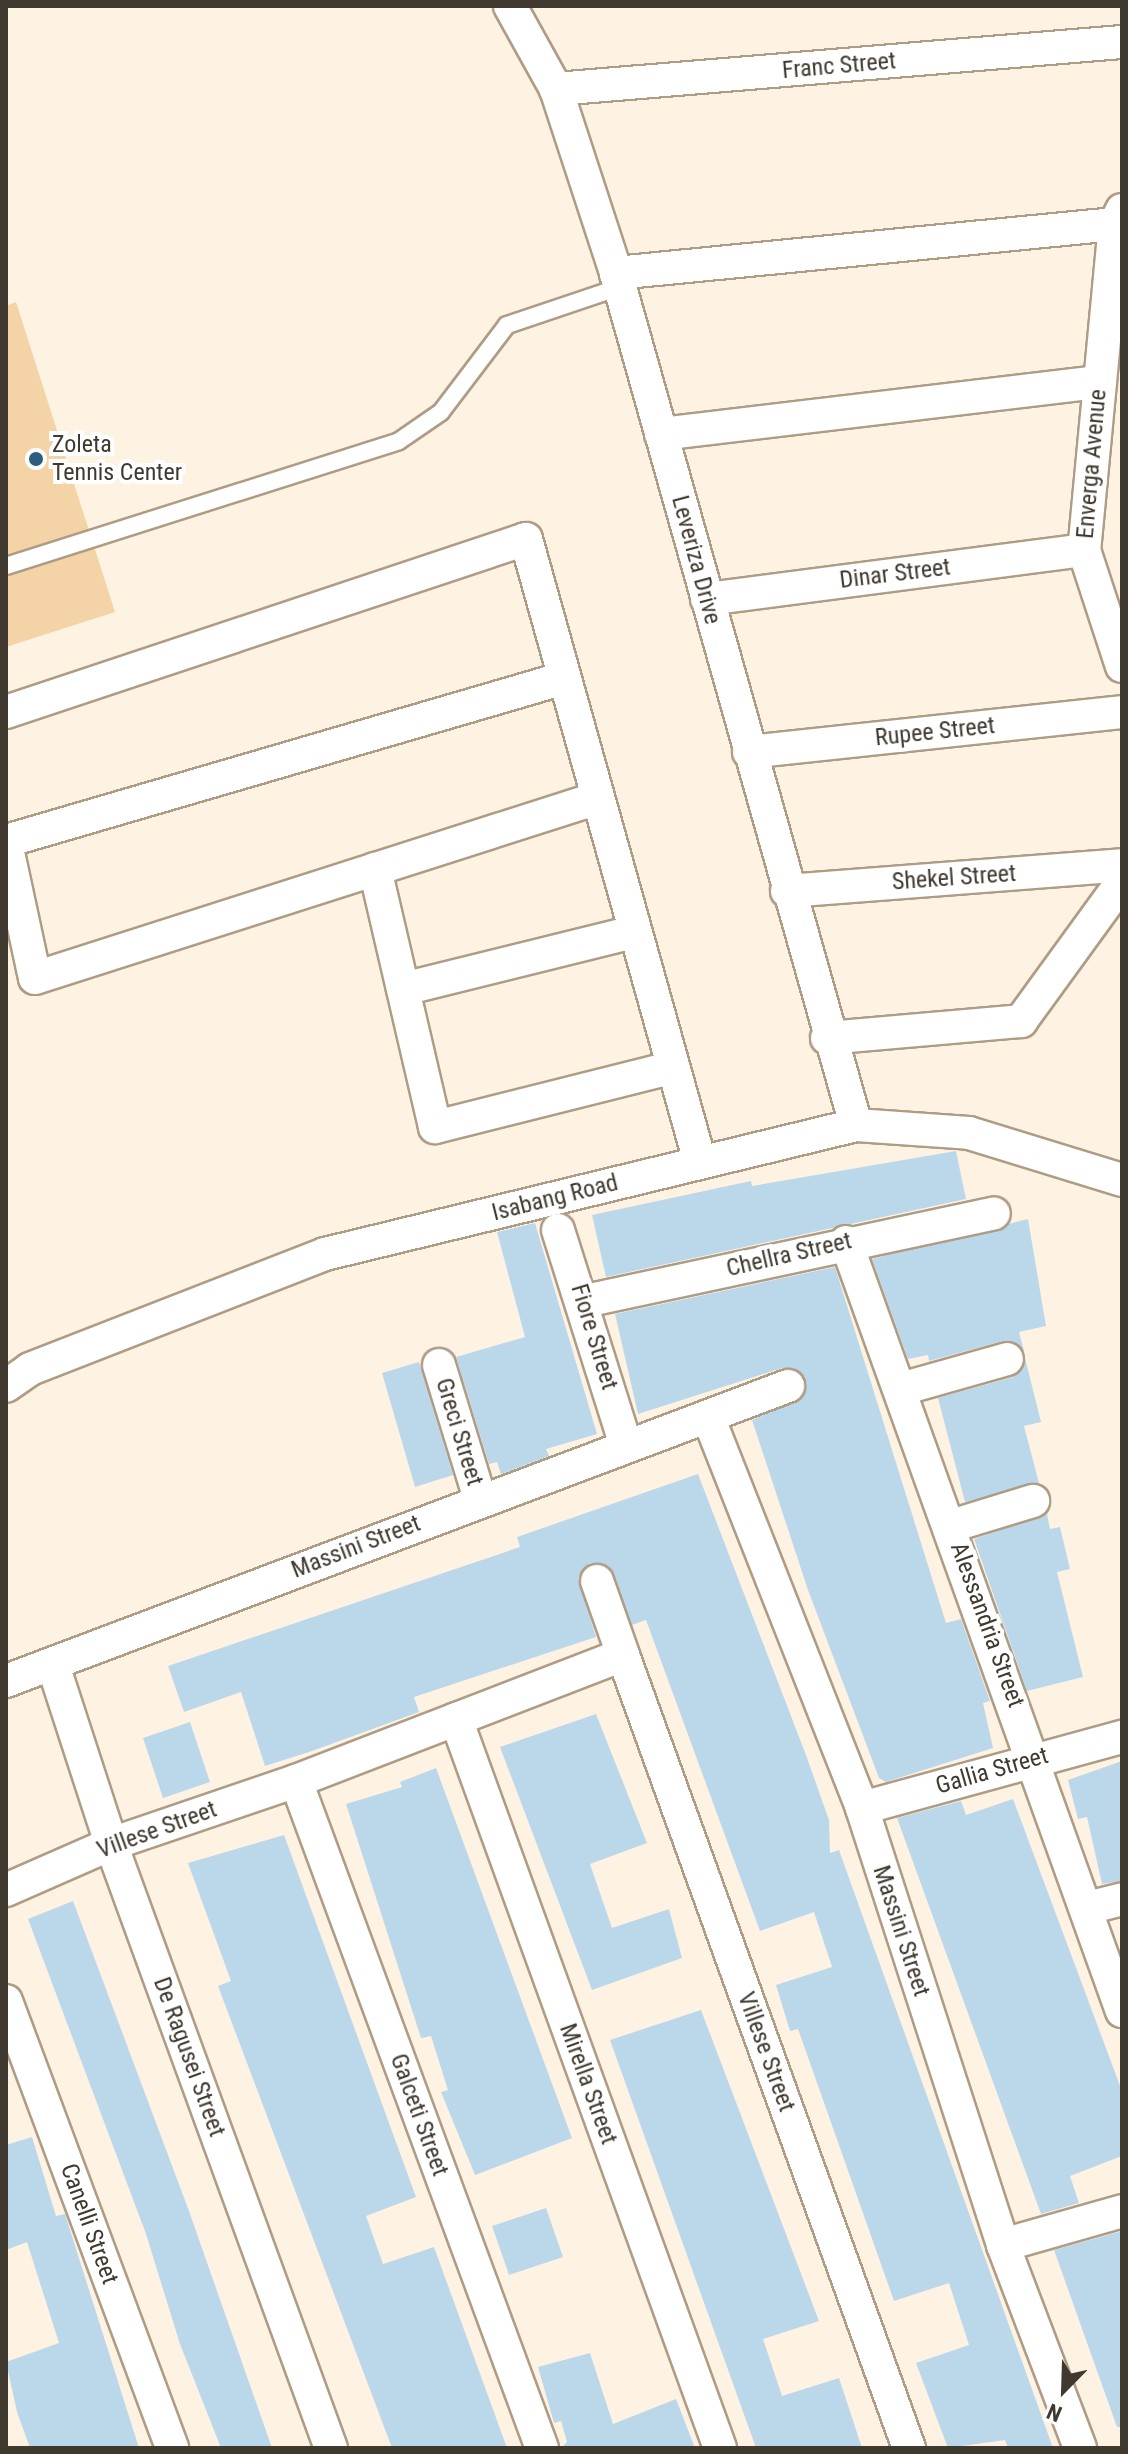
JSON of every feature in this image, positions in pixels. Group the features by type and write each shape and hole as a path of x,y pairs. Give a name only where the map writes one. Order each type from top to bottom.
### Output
{"street":[{"name":"Leveriza Drive","path":"510,6 556,89 618,280 827,1038 856,1125"},
{"name":"Franc Street","path":"556,89 1122,42"},
{"path":"618,280 1118,217"},
{"name":"Enverga Avenue","path":"1118,217 1084,550 1122,666"},
{"path":"661,434 1100,382"},
{"path":"6,712 526,539 561,679 598,798 670,1068 700,1162"},
{"name":"Dinar Street","path":"707,599 1084,550"},
{"path":"561,679 6,842 35,978 598,798"},
{"name":"Rupee Street","path":"749,752 1122,712"},
{"name":"Shekel Street","path":"787,891 1122,865"},
{"path":"375,869 435,1127 670,1068"},
{"path":"827,1038 1021,1021 1122,882"},
{"path":"403,989 633,932"},
{"name":"Isabang Road","path":"6,1386 30,1369 325,1254 856,1125 969,1133 1122,1180"},
{"name":"Chellra Street","path":"585,1301 846,1242 994,1213"},
{"name":"Fiore Street","path":"558,1230 585,1301 626,1446"},
{"name":"Alessandria Street","path":"846,1242 1035,1757 1122,2011"},
{"path":"901,1389 1007,1359"},
{"name":"Greci Street","path":"439,1365 480,1499"},
{"name":"Massini Street","path":"6,1681 480,1499 709,1419 788,1386"},
{"name":"Massini Street","path":"709,1419 862,1808 1003,2245 1080,2448"},
{"path":"951,1526 1033,1501"},
{"name":"Villese Street","path":"597,1581 909,2448"},
{"name":"Villese Street","path":"6,1890 111,1844 296,1781 623,1655"},
{"name":"De Ragusei Street","path":"53,1665 111,1844 331,2448"},
{"name":"Mirella Street","path":"456,1719 720,2448"},
{"name":"Gallia Street","path":"862,1808 1035,1757 1122,1737"},
{"name":"Galceti Street","path":"296,1781 542,2448"},
{"path":"1087,1908 1122,1899"},
{"name":"Canelli Street","path":"6,2001 172,2448"},
{"path":"1003,2245 1122,2211"}],"lane":[{"path":"6,566 399,441 441,412 507,325 618,280"}],"shaded area":[{"name":"Zoleta Tennis Center","path":"16,302 115,612 6,647 6,306"}],"building":[{"path":"956,1151 966,1199 606,1277 592,1215 751,1181 752,1186"},
{"path":"1028,1219 1046,1326 1019,1332 1024,1351 1003,1341 929,1361 928,1355 908,1359 872,1259"},
{"path":"535,1223 597,1434 546,1449 549,1456 501,1474 497,1462 489,1464 456,1357 525,1337 497,1232"},
{"path":"835,1267 946,1623 961,1619 990,1701 983,1703 993,1748 886,1782 879,1778 808,1590 752,1420 802,1399 805,1379 782,1368 638,1414 615,1314"},
{"path":"1025,1358 1041,1422 1024,1426 1039,1483 965,1502 938,1398 1013,1377"},
{"path":"419,1362 453,1475 415,1487 382,1373"},
{"path":"698,1474 829,1820 830,1853 839,1850 1053,2448 1008,2448 1005,2440 948,2448 916,2363 969,2345 949,2283 894,2301 798,2029 790,2031 776,1985 832,1967 814,1912 760,1931 646,1620 632,1625 609,1566 590,1563 578,1578 596,1637 414,1697 419,1712 312,1751 265,1766 241,1692 184,1712 168,1666 520,1547 517,1537"},
{"path":"1047,1514 1050,1529 1060,1527 1070,1569 1057,1572 1083,1677 1027,1691 974,1539"},
{"path":"596,1714 647,1843 590,1864 612,1928 669,1909 682,1958 592,1990 500,1747"},
{"path":"190,1722 210,1782 163,1798 143,1738"},
{"path":"1122,1761 1122,1881 1102,1884 1087,1817 1078,1819 1068,1780"},
{"path":"436,1768 572,2138 475,2175 441,2092 448,2090 431,2036 421,2038 346,1804 402,1787 400,1782"},
{"path":"1013,1799 1122,2091 1122,2156 1070,2176 1079,2203 1041,2214 897,1818 961,1801 966,1815"},
{"path":"284,1835 416,2197 366,2216 383,2264 434,2247 507,2448 392,2448 218,1986 231,1981 188,1863"},
{"path":"73,1901 189,2211 272,2448 221,2448 180,2344 146,2234 28,1919"},
{"path":"701,2010 819,2321 763,2339 782,2396 839,2378 862,2448 756,2448 610,2040"},
{"path":"32,2137 56,2216 65,2214 139,2448 30,2448 17,2412 6,2362 59,2343 27,2242 6,2250 6,2145"},
{"path":"546,2208 563,2257 509,2275 492,2226"},
{"path":"1122,2231 1122,2427 1117,2427 1054,2250"},
{"path":"590,2353 613,2424 676,2399 695,2448 561,2448 567,2442 561,2421 554,2423 538,2367"}],"place":[{"name":"Zoleta Tennis Center","path":"36,459"}]}
